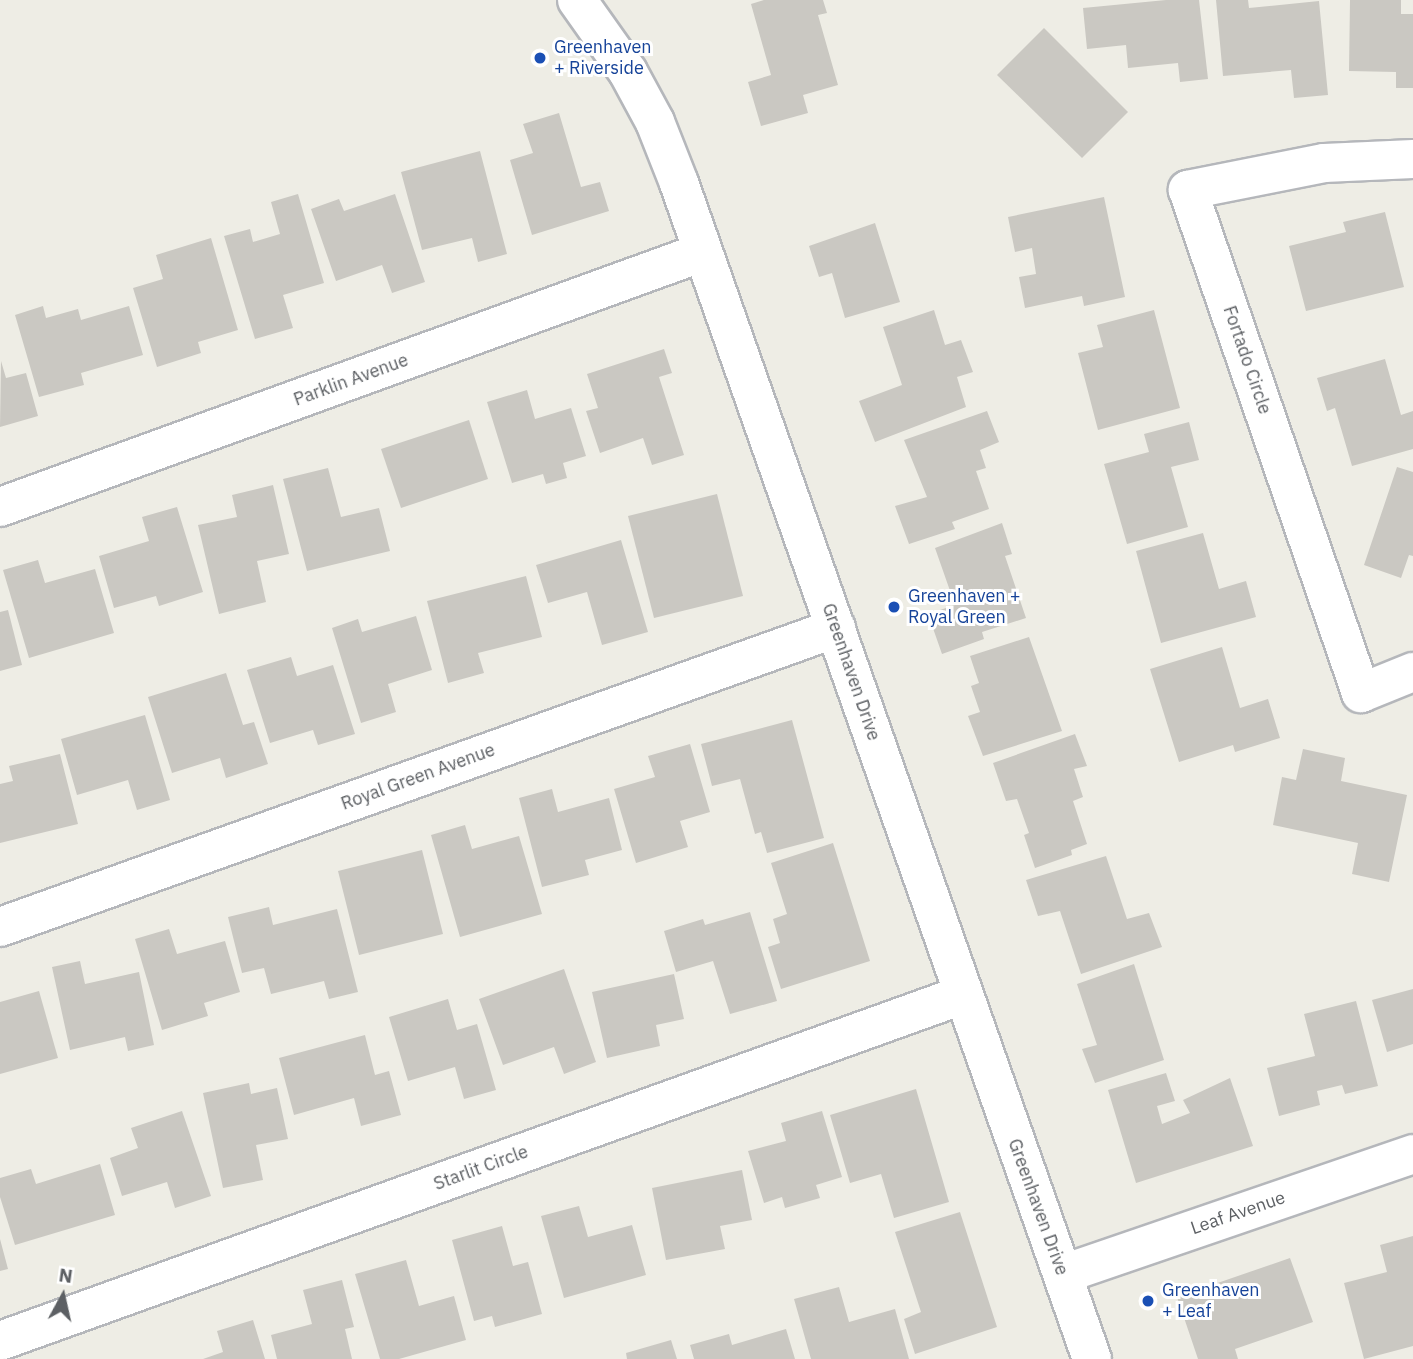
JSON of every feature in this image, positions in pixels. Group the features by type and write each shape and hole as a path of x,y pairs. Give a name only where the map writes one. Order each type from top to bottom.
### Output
{"street":[{"name":"Greenhaven Drive","path":"578,0 628,72 655,122 836,628 962,995 1092,1359"},
{"name":"Fortado Circle","path":"1413,159 1324,163 1188,190 1361,693 1413,672"},
{"name":"Parklin Avenue","path":"0,507 703,252"},
{"name":"Royal Green Avenue","path":"0,927 836,628"},
{"name":"Starlit Circle","path":"0,1341 962,995"},
{"name":"Leaf Avenue","path":"1063,1274 1413,1154"}],"building":[{"path":"764,0 823,0 827,13 818,15 838,85 803,95 808,113 761,126 748,82 771,75 751,4"},
{"path":"1166,0 1199,0 1208,79 1180,82 1178,63 1128,68 1126,45 1087,49 1083,8"},
{"path":"1216,0 1248,0 1249,8 1319,1 1328,95 1294,98 1291,70 1223,76"},
{"path":"1350,0 1401,0 1401,14 1413,14 1413,88 1396,88 1396,72 1349,71"},
{"path":"1044,28 1128,112 1082,158 997,75"},
{"path":"559,113 581,187 600,182 609,211 532,235 510,160 533,153 523,124"},
{"path":"480,151 507,254 478,262 472,238 422,250 401,172"},
{"path":"298,194 324,283 283,295 293,328 255,339 224,236 250,229 253,242 280,234 271,202"},
{"path":"395,194 425,282 392,293 382,265 336,281 311,209 339,199 344,211"},
{"path":"1104,197 1125,297 1084,306 1082,296 1025,308 1019,277 1036,274 1032,248 1015,252 1008,217"},
{"path":"1385,212 1404,287 1306,311 1289,246 1346,232 1343,222"},
{"path":"875,223 900,302 845,318 832,273 819,277 809,246"},
{"path":"211,238 238,330 198,342 201,353 157,367 133,288 163,279 156,255"},
{"path":"43,306 46,318 78,309 81,320 129,306 143,355 81,373 84,385 39,397 15,315"},
{"path":"934,310 945,345 961,340 973,372 957,377 966,407 875,442 859,401 902,385 883,327"},
{"path":"1154,310 1180,408 1098,430 1078,353 1103,347 1097,325"},
{"path":"664,349 672,373 659,377 684,455 652,465 643,438 600,453 586,411 598,408 587,374"},
{"path":"1385,359 1401,415 1413,411 1413,449 1352,466 1335,408 1327,411 1317,378"},
{"path":"1,361 6,378 26,373 38,416 0,427"},
{"path":"527,390 535,419 571,408 586,456 563,463 567,478 546,484 543,474 512,483 487,402"},
{"path":"987,411 999,442 980,450 986,468 976,471 989,509 952,522 955,529 909,544 895,506 927,497 904,440"},
{"path":"469,420 488,479 401,508 381,449"},
{"path":"1189,422 1199,460 1171,467 1188,527 1127,544 1104,464 1149,452 1144,434"},
{"path":"1397,467 1413,472 1413,556 1409,555 1401,578 1364,565"},
{"path":"328,468 341,517 379,508 390,551 307,571 283,479"},
{"path":"273,485 289,554 257,561 266,602 219,614 198,525 237,517 232,495"},
{"path":"717,494 743,596 654,618 628,516"},
{"path":"177,507 203,592 159,606 156,596 114,608 99,556 149,541 142,517"},
{"path":"1002,523 1012,554 1005,556 1026,618 982,632 984,639 942,654 928,614 955,605 935,548"},
{"path":"1203,533 1219,589 1246,581 1256,617 1161,643 1136,551"},
{"path":"621,540 648,632 602,645 587,592 548,603 536,565"},
{"path":"38,560 45,583 95,569 114,633 29,658 3,570"},
{"path":"526,576 542,637 478,653 484,673 448,683 427,601"},
{"path":"8,610 22,665 0,671 0,612"},
{"path":"416,616 432,670 388,684 396,712 361,723 332,628 358,619 362,632"},
{"path":"1029,637 1062,731 983,756 968,716 980,712 971,686 979,683 970,656"},
{"path":"1222,647 1240,708 1268,699 1280,738 1235,752 1233,745 1179,762 1150,669"},
{"path":"291,657 297,676 333,665 355,734 318,745 313,730 270,743 247,670"},
{"path":"226,673 243,725 254,722 268,764 226,778 220,758 172,773 148,697"},
{"path":"145,715 170,800 137,810 128,780 77,795 61,739"},
{"path":"792,720 824,838 767,853 761,832 755,834 740,779 712,786 701,744"},
{"path":"1075,734 1087,766 1074,769 1083,797 1073,801 1087,844 1071,850 1072,855 1035,868 1024,835 1029,833 1017,799 1006,801 993,763"},
{"path":"690,744 710,812 680,821 688,847 636,863 614,789 655,777 648,756"},
{"path":"1303,749 1345,758 1341,781 1407,795 1389,882 1352,874 1358,843 1273,825 1282,777 1296,780"},
{"path":"60,754 78,824 0,843 0,784 13,781 9,766"},
{"path":"552,789 558,812 609,798 622,850 585,860 589,875 542,887 519,798"},
{"path":"465,825 472,849 519,836 542,914 460,937 431,835"},
{"path":"833,843 870,961 781,989 768,947 780,943 773,919 787,914 771,863"},
{"path":"422,850 443,934 359,955 338,871"},
{"path":"1106,856 1127,919 1149,913 1162,947 1081,974 1060,911 1038,916 1026,880"},
{"path":"269,907 273,925 337,909 358,992 329,999 324,981 271,994 264,968 242,973 228,917"},
{"path":"750,912 777,1001 730,1014 713,961 676,972 664,931 703,919 705,925"},
{"path":"169,929 177,954 225,941 240,992 204,1003 208,1016 162,1030 135,939"},
{"path":"80,961 85,984 139,972 154,1045 128,1051 125,1037 70,1050 52,967"},
{"path":"1134,964 1164,1060 1095,1083 1082,1049 1097,1045 1077,984"},
{"path":"564,969 596,1062 564,1074 554,1047 503,1065 479,999"},
{"path":"674,974 684,1019 656,1025 660,1046 607,1058 592,992"},
{"path":"1413,989 1413,1044 1387,1052 1372,1000"},
{"path":"39,991 58,1058 0,1074 0,1002"},
{"path":"448,999 457,1030 477,1024 496,1090 464,1099 455,1067 408,1081 389,1017"},
{"path":"1356,1001 1378,1086 1345,1094 1342,1085 1317,1091 1320,1105 1279,1116 1267,1068 1315,1056 1304,1014"},
{"path":"365,1035 375,1075 389,1071 401,1115 361,1126 354,1098 294,1115 279,1058"},
{"path":"1166,1073 1175,1101 1157,1106 1162,1124 1190,1113 1183,1100 1230,1078 1253,1146 1136,1183 1108,1090"},
{"path":"249,1083 251,1094 277,1088 288,1139 256,1145 263,1180 223,1188 203,1093"},
{"path":"916,1089 949,1202 894,1218 881,1174 850,1183 830,1115"},
{"path":"182,1111 211,1196 175,1208 167,1182 122,1196 110,1158 138,1148 131,1128"},
{"path":"822,1111 842,1177 816,1185 820,1198 785,1208 782,1197 764,1203 748,1151 786,1141 781,1123"},
{"path":"100,1164 115,1215 15,1245 0,1197 0,1178 31,1169 36,1184"},
{"path":"742,1170 752,1220 720,1226 725,1249 666,1260 652,1188"},
{"path":"579,1206 588,1237 632,1225 646,1275 564,1298 541,1216"},
{"path":"960,1212 997,1327 915,1354 904,1319 921,1312 895,1232"},
{"path":"502,1226 513,1266 528,1262 542,1314 495,1327 492,1316 474,1321 452,1240"},
{"path":"1413,1236 1413,1346 1364,1359 1344,1283 1387,1272 1380,1245"},
{"path":"0,1239 8,1269 0,1271"},
{"path":"1290,1258 1313,1322 1235,1349 1238,1359 1198,1359 1177,1297"},
{"path":"406,1260 419,1306 454,1296 466,1340 399,1359 380,1359 355,1274"},
{"path":"342,1280 354,1327 345,1329 352,1359 277,1359 271,1335 312,1324 303,1290"},
{"path":"839,1287 849,1322 895,1309 909,1359 811,1359 794,1299"},
{"path":"253,1320 265,1359 203,1359 223,1352 217,1331"},
{"path":"786,1329 795,1359 694,1359 690,1345 729,1334 732,1345"},
{"path":"671,1340 677,1359 627,1359 626,1353"}],"place":[{"name":"Greenhaven + Riverside","path":"540,58"},
{"name":"Greenhaven + Royal Green","path":"894,607"},
{"name":"Greenhaven + Leaf","path":"1148,1301"}]}
